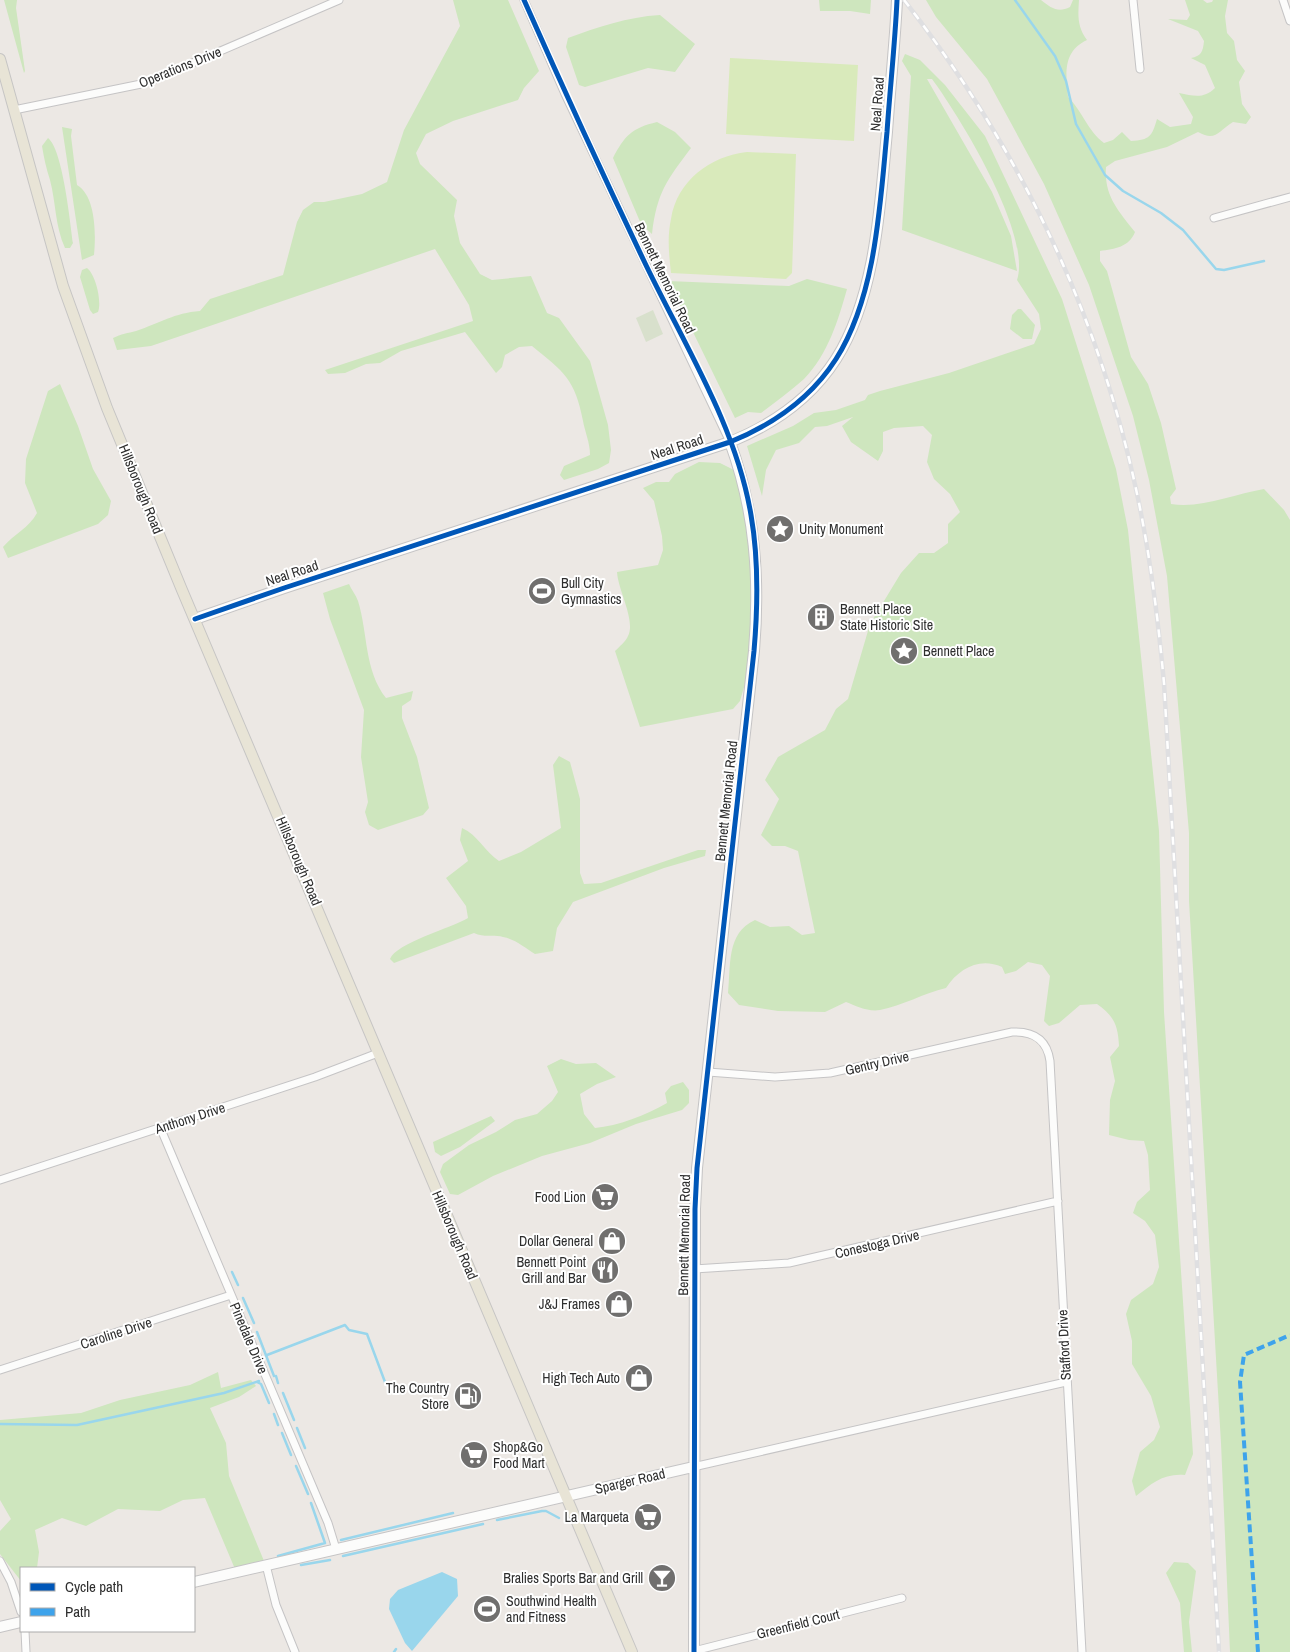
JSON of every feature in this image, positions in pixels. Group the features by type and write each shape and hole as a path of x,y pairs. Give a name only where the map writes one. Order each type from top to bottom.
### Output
{"main road":[{"name":"Hillsborough Road","path":"0,59 73,318 107,408 632,1652"}],"street":[{"name":"Operations Drive","path":"14,110 119,90 153,80 338,0"},
{"name":"Bennett Memorial Road","path":"524,0 569,103 730,442 751,514 756,551 757,598 753,660 697,1168 694,1269 694,1652"},
{"name":"Neal Road","path":"195,619 277,590 730,442 758,429 802,399 833,364 849,334 864,289 875,238 880,202 895,0"},
{"path":"1133,0 1140,69"},
{"path":"1283,0 1290,21"},
{"path":"1214,218 1290,197"},
{"name":"Gentry Drive","path":"708,1072 775,1077 803,1076 846,1070 1000,1033 1030,1033 1042,1040"},
{"name":"Stafford Drive","path":"1042,1040 1046,1046 1050,1061 1082,1652"},
{"name":"Anthony Drive","path":"0,1180 315,1077 378,1053"},
{"name":"Pinedale Drive","path":"160,1127 328,1523 336,1549"},
{"name":"Conestoga Drive","path":"694,1269 789,1263 1058,1201"},
{"name":"Caroline Drive","path":"0,1370 231,1295"},
{"name":"Sparger Road","path":"195,1582 693,1466 1066,1382"},
{"path":"0,1561 11,1582 20,1609"},
{"path":"266,1565 276,1605 295,1652"},
{"name":"Greenfield Court","path":"694,1652 902,1598"},
{"path":"0,1627 20,1622"},
{"path":"25,1632 26,1652"}],"green space":[{"path":"4,0 17,0 16,8 24,73"},
{"path":"453,0 508,0 539,71 524,88 518,100 453,121 426,134 416,153 420,164 457,200 454,216 460,243 480,274 492,280 531,276 547,313 559,318 590,361 608,425 611,450 609,463 598,469 564,480 560,475 564,466 590,455 580,407 572,386 560,370 532,346 519,347 505,355 502,367 496,373 465,332 401,351 380,363 366,364 345,373 328,374 325,370 473,321 469,305 435,249 151,346 117,350 113,338 175,316 200,311 210,299 283,275 297,222 303,210 314,202 324,202 362,194 387,182 404,130 460,26"},
{"path":"819,0 871,0 870,14 850,11 820,11"},
{"path":"926,0 1041,0 1051,7 1062,10 1070,7 1073,0 1079,0 1078,16 1080,26 1087,40 1079,45 1069,57 1067,64 1068,97 1093,132 1104,143 1113,140 1122,132 1131,141 1142,140 1152,133 1157,119 1170,127 1191,124 1193,117 1179,93 1194,96 1203,95 1215,88 1205,65 1191,58 1199,55 1203,48 1204,41 1198,31 1168,19 1187,20 1190,15 1185,0 1203,0 1207,3 1213,0 1228,0 1225,16 1227,33 1234,41 1237,60 1245,71 1239,82 1242,104 1251,117 1246,124 1233,122 1213,136 1198,132 1167,147 1115,161 1106,167 1107,186 1113,202 1135,232 1125,244 1100,251 1100,261 1107,271 1131,357 1148,384 1161,423 1176,489 1170,497 1171,504 1206,503 1264,489 1284,510 1290,520 1290,1652 1230,1652 1221,1443 1189,901 1189,833 1167,576 1149,480 1133,416 1089,285 1044,184 987,79 936,17"},
{"path":"660,15 695,44 675,72 648,68 585,87 579,85 566,47 568,38 624,20"},
{"path":"905,54 920,60 945,85 985,136 1062,299 1116,469 1128,530 1159,831 1164,1012 1193,1454 1185,1475 1164,1477 1136,1496 1132,1481 1140,1452 1154,1440 1160,1427 1151,1396 1132,1364 1132,1341 1126,1314 1131,1300 1153,1284 1159,1267 1155,1235 1145,1221 1133,1213 1137,1202 1150,1190 1148,1155 1144,1141 1129,1140 1109,1135 1110,1100 1115,1081 1110,1057 1119,1046 1118,1032 1111,1017 1097,1004 1080,1005 1059,1023 1049,1026 1044,1021 1050,976 1042,965 1028,962 1016,971 1005,974 1002,967 994,964 986,963 971,966 957,975 946,988 880,1010 858,1007 846,1002 825,1012 778,1011 739,1005 728,993 732,951 739,933 746,926 755,920 770,927 789,926 802,935 815,933 798,851 785,846 772,846 761,835 779,799 765,780 778,757 825,730 836,709 848,699 870,624 901,573 919,553 934,553 948,543 948,524 960,512 950,494 934,479 927,462 932,435 923,426 894,428 883,432 883,451 878,461 851,442 842,426 853,417 827,426 815,427 799,443 776,450 766,470 762,496 747,446 793,426 814,413 836,410 865,400 868,395 880,391 949,373 1034,344 1041,329 1039,314 1017,280 1019,260 1014,235 991,176 959,120 932,79 927,79 992,192 1011,236 1017,271 902,230 911,76 902,61"},
{"path":"730,58 858,65 854,141 726,134"},
{"path":"657,122 675,132 691,148 664,187 657,207 652,234 641,224 613,158 621,144 630,134 641,127"},
{"path":"62,127 72,129 71,136 77,185 88,198 95,227 94,255 82,260"},
{"path":"48,138 53,145 62,171 73,243 70,248 65,248 59,231 52,189 44,159 42,146"},
{"path":"747,152 796,154 792,273 786,279 671,273 669,232 674,205 680,193 697,173 708,165 733,154"},
{"path":"87,268 93,276 99,296 98,312 93,314 90,310 80,277 82,270"},
{"path":"807,279 847,289 836,325 826,348 804,379 761,413 748,412 735,418 668,281 789,286"},
{"path":"1018,309 1021,309 1035,325 1032,339 1023,339 1010,329 1012,315"},
{"path":"653,310 663,334 646,342 636,318"},
{"path":"60,384 78,426 93,469 111,501 108,515 98,524 8,558 3,547 30,523 37,513 25,483 26,459 48,391"},
{"path":"699,462 720,463 734,470 753,534 753,606 747,677 740,701 733,709 640,727 615,651 626,640 630,630 630,622 617,572 658,565 663,550 662,536 654,501 643,488 656,482 669,482 675,474"},
{"path":"349,584 358,601 370,663 379,687 386,698 413,691 411,700 402,706 402,718 417,757 429,808 423,815 378,830 369,825 365,812 368,802 361,757 364,710 330,619 323,593"},
{"path":"559,756 570,762 580,799 580,873 584,884 601,883 698,850 706,850 705,856 664,868 573,902 557,928 553,951 535,954 507,938 474,933 394,963 390,959 402,947 468,918 466,906 446,878 468,861 460,840 462,828 473,835 499,861 521,852 561,828 553,765"},
{"path":"561,1059 576,1064 596,1063 616,1077 597,1084 580,1094 584,1114 595,1128 641,1116 667,1103 665,1093 671,1086 683,1082 689,1090 689,1103 682,1110 636,1124 590,1143 542,1156 493,1176 458,1195 450,1194 440,1172 443,1164 469,1145 515,1120 537,1114 552,1101 558,1092 547,1066"},
{"path":"491,1116 495,1121 460,1147 441,1156 435,1152 433,1142"},
{"path":"218,1372 221,1388 251,1380 256,1386 239,1397 210,1408 226,1443 229,1476 264,1561 235,1569 205,1498 183,1500 160,1511 118,1509 86,1526 62,1518 35,1530 39,1552 37,1567 20,1567 20,1580 0,1554 0,1531 11,1519 0,1500 0,1420 81,1413 120,1400 190,1385"},
{"path":"1174,1562 1188,1563 1196,1571 1189,1622 1192,1652 1184,1652 1180,1603 1166,1573"}],"water":[{"path":"442,1572 457,1579 458,1596 412,1651 405,1643 389,1609 390,1599 398,1590"}],"waterway":[{"path":"1015,0 1055,56 1066,81 1076,124 1105,175 1123,191 1161,213 1183,230 1216,269 1224,270 1264,261"},
{"path":"232,1272 238,1285"},
{"path":"243,1298 254,1323"},
{"path":"267,1355 345,1325 349,1330 367,1334 385,1382"},
{"path":"257,1332 274,1376"},
{"path":"276,1376 278,1383"},
{"path":"0,1424 77,1425 224,1393 259,1381"},
{"path":"257,1382 261,1384 269,1403"},
{"path":"283,1393 294,1420"},
{"path":"274,1414 278,1425"},
{"path":"297,1428 305,1448"},
{"path":"282,1433 291,1455"},
{"path":"296,1466 308,1494"},
{"path":"278,1556 325,1543 311,1503"},
{"path":"497,1520 542,1511 546,1511 559,1518"},
{"path":"341,1540 453,1513"},
{"path":"343,1556 483,1524"},
{"path":"301,1565 330,1560"}],"railway":[{"path":"904,0 945,55 982,112 1017,171 1048,231 1075,293 1099,357 1119,422 1141,513 1153,586 1164,683 1219,1652"}],"marked path":[{"path":"1258,1652 1240,1382 1244,1355 1290,1335"}],"cycle path":[{"path":"524,0 629,229 721,417 744,482 751,515 757,566 754,651 697,1168 695,1209 694,1652"},
{"path":"195,619 730,442 775,419 803,398 836,359 860,307 868,279 882,189 897,0"}],"place":[{"name":"Unity Monument","path":"780,529"},
{"name":"Bull City Gymnastics","path":"542,591"},
{"name":"Bennett Place State Historic Site","path":"821,617"},
{"name":"Bennett Place","path":"904,651"},
{"name":"Food Lion","path":"605,1197"},
{"name":"Dollar General","path":"612,1241"},
{"name":"Bennett Point Grill and Bar","path":"605,1270"},
{"name":"J&J Frames","path":"619,1304"},
{"name":"High Tech Auto","path":"639,1378"},
{"name":"The Country Store","path":"468,1396"},
{"name":"Shop&Go Food Mart","path":"474,1455"},
{"name":"La Marqueta","path":"648,1517"},
{"name":"Bralies Sports Bar and Grill","path":"662,1578"},
{"name":"Southwind Health and Fitness","path":"487,1609"}]}
